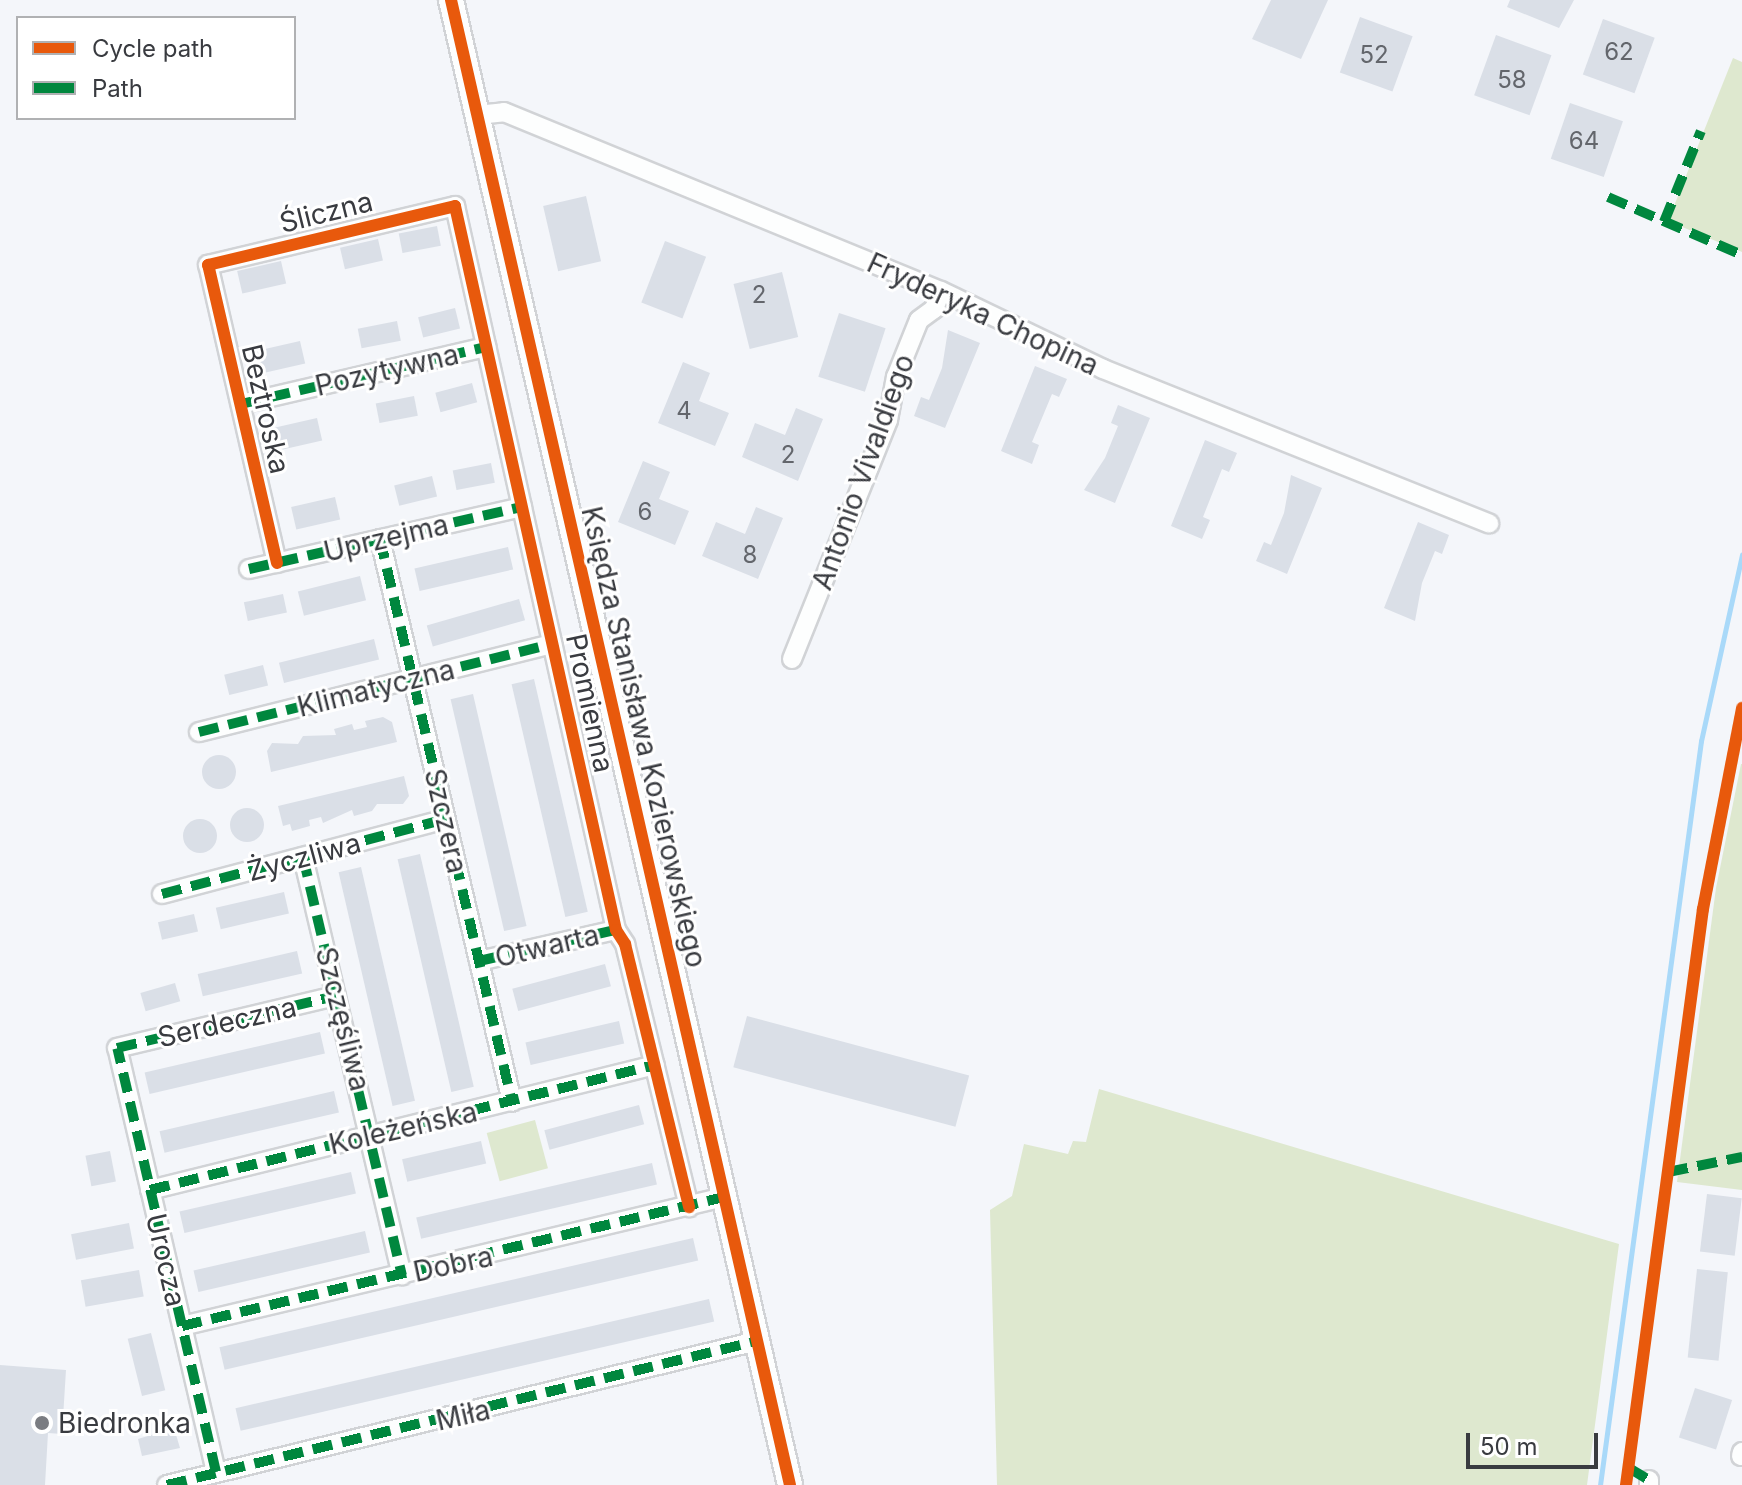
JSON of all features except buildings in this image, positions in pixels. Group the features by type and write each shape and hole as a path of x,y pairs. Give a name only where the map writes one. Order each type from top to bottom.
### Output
{"street":[{"name":"Księdza Stanisława Kozierowskiego","path":"451,0 790,1485"},
{"name":"Fryderyka Chopina","path":"477,115 504,112 941,291 1103,369 1489,523"},
{"name":"Śliczna","path":"208,265 455,206"},
{"name":"Promienna","path":"455,206 616,930 625,944 689,1207"},
{"name":"Beztroska","path":"208,265 277,563"},
{"name":"Antonio Vivaldiego","path":"792,659 888,420 896,377 919,320 934,309 941,291"},
{"name":"Pozytywna","path":"241,404 486,347"},
{"name":"Uprzejma","path":"249,569 522,507"},
{"name":"Szczera","path":"380,539 512,1102"},
{"name":"Klimatyczna","path":"199,732 552,644"},
{"name":"Życzliwa","path":"162,894 445,819"},
{"name":"Szczęśliwa","path":"303,857 402,1275"},
{"name":"Otwarta","path":"479,961 616,930"},
{"name":"Serdeczna","path":"117,1048 336,996"},
{"name":"Urocza","path":"117,1048 216,1472"},
{"name":"Koleżeńska","path":"150,1190 655,1065"},
{"name":"Dobra","path":"182,1326 724,1197"},
{"name":"Miła","path":"167,1485 757,1341"}],"green space":[{"path":"1733,58 1742,62 1742,252 1668,221"},
{"path":"1741,764 1742,1190 1677,1182 1716,888"},
{"path":"1099,1089 1619,1244 1587,1485 997,1485 990,1210 1012,1196 1024,1144 1068,1154 1073,1141 1086,1142"},
{"path":"535,1120 548,1168 500,1181 487,1133"}],"waterway":[{"path":"1600,1485 1701,741 1742,554"}],"marked path":[{"path":"1664,222 1701,131"},
{"path":"1608,197 1742,255"},
{"path":"241,404 486,347"},
{"path":"249,569 522,507"},
{"path":"380,539 512,1102"},
{"path":"199,732 552,644"},
{"path":"162,894 445,819"},
{"path":"303,857 402,1275"},
{"path":"479,961 616,930"},
{"path":"216,1472 117,1048 336,996"},
{"path":"150,1190 655,1065"},
{"path":"1668,1172 1742,1157"},
{"path":"182,1326 724,1197"},
{"path":"167,1485 757,1341"},
{"path":"1629,1468 1649,1480"}],"cycle path":[{"path":"451,0 790,1485"},
{"path":"277,563 208,265 455,206 616,930 625,944 689,1207"},
{"path":"1626,1485 1703,909 1742,708"}],"place":[{"name":"Biedronka","path":"42,1423"}]}
